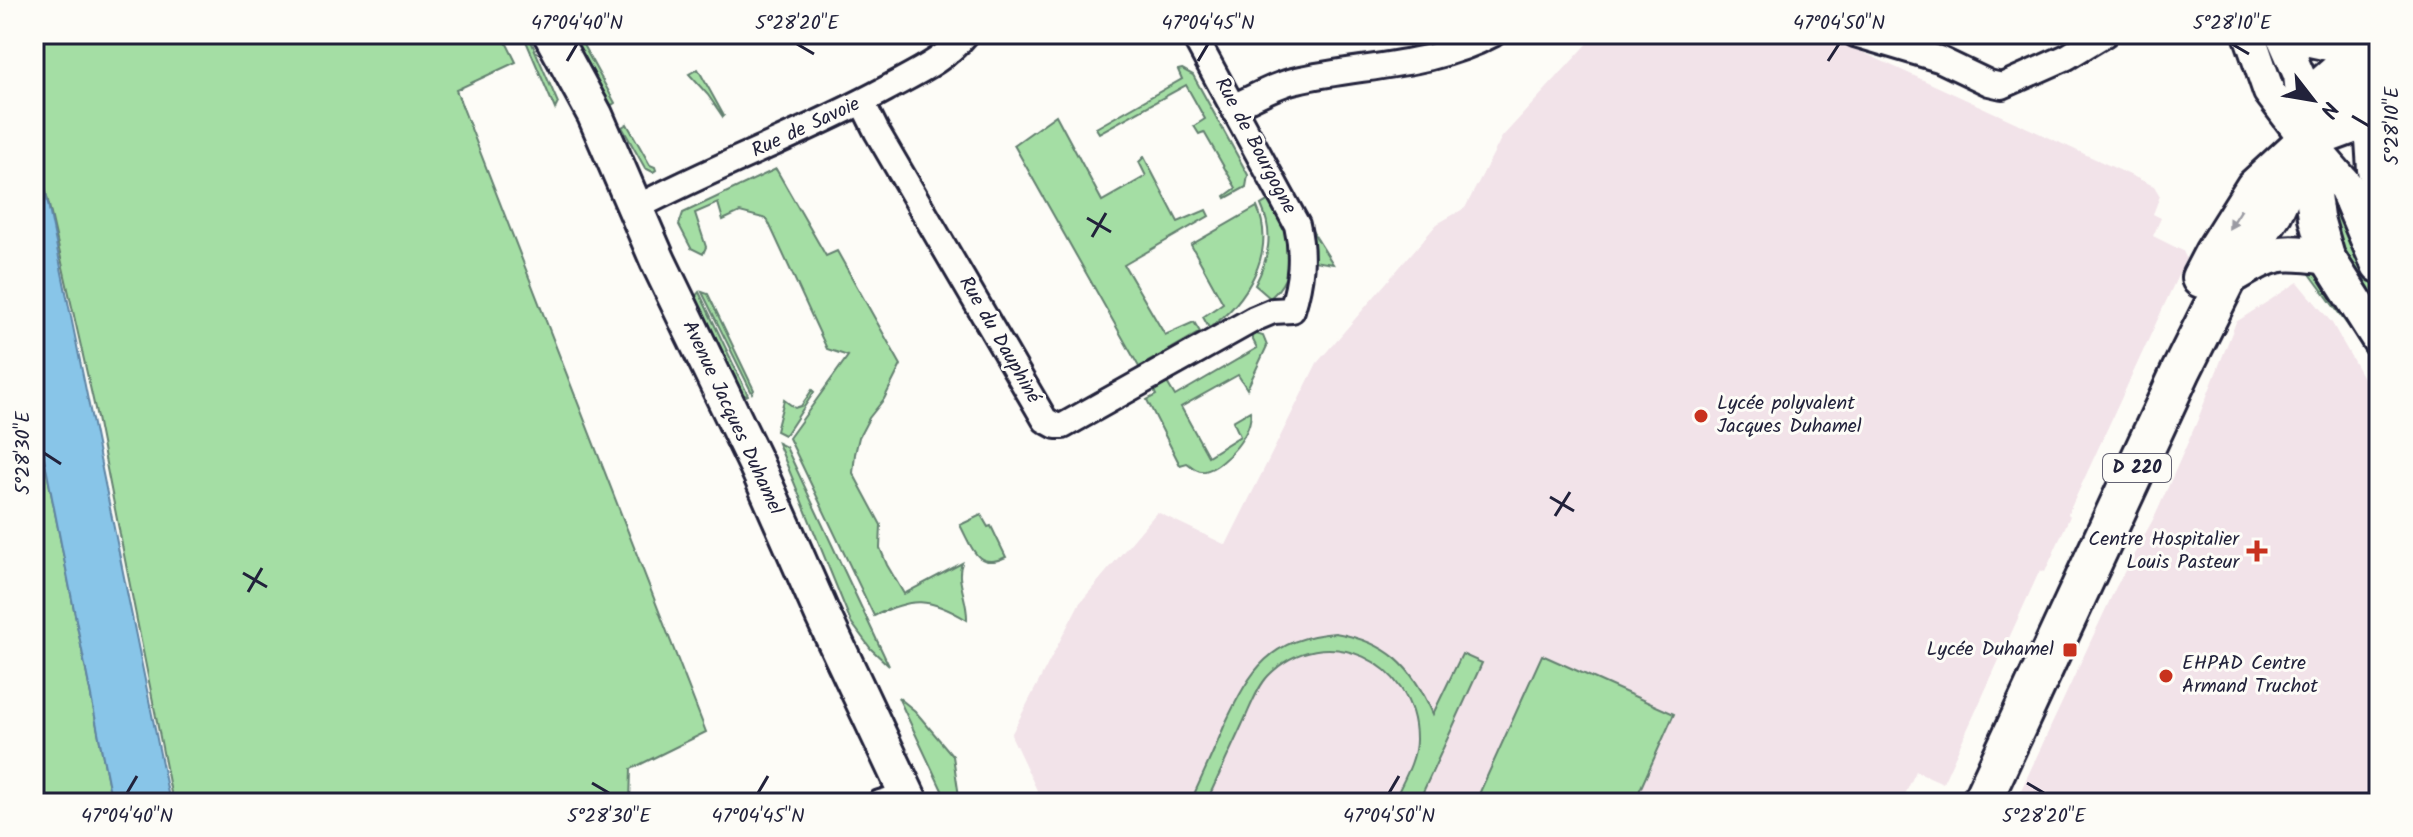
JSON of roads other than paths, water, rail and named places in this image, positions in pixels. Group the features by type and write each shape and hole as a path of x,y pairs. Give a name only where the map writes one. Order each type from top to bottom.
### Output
{"main road":[{"name":"Avenue Jacques Duhamel","path":"551,34 595,115 658,261 756,464 900,800"},
{"path":"2378,41 2322,87 2306,141 2316,218 2327,257 2379,339"},
{"path":"2306,141 2355,123 2375,103"},
{"path":"2375,103 2375,170 2379,180"},
{"path":"2306,141 2346,187 2379,265"},
{"name":"D 220","path":"1981,803 2181,371 2227,279 2273,212 2306,141"},
{"name":"D 220","path":"1957,803 2150,383 2214,253 2255,188 2306,141"},
{"path":"2227,279 2275,253 2294,252 2327,257"}],"street":[{"name":"Rue de Savoie","path":"636,208 862,102 942,58 966,34"},
{"name":"Rue de Bourgogne","path":"1193,34 1297,225 1301,241 1301,272 1292,310"},
{"path":"1234,106 1293,80 1436,58 1493,34"},
{"path":"1855,34 1939,59 2002,86 2067,57 2105,34"},
{"path":"2249,34 2274,101 2306,141"},
{"path":"2281,34 2299,75 2306,141"},
{"path":"2281,34 2329,45 2378,41"},
{"name":"Rue du Dauphiné","path":"862,102 1023,384 1045,420 1052,424 1063,426 1072,423 1254,319 1273,311 1292,310"}],"water":[{"path":"34,139 170,803 112,803 34,406"}],"place":[{"name":"Lycée polyvalent Jacques Duhamel","path":"1701,416"},
{"name":"Centre Hospitalier Louis Pasteur","path":"2257,551"},
{"name":"Lycée Duhamel","path":"2070,650"},
{"name":"EHPAD Centre Armand Truchot","path":"2166,676"}]}
